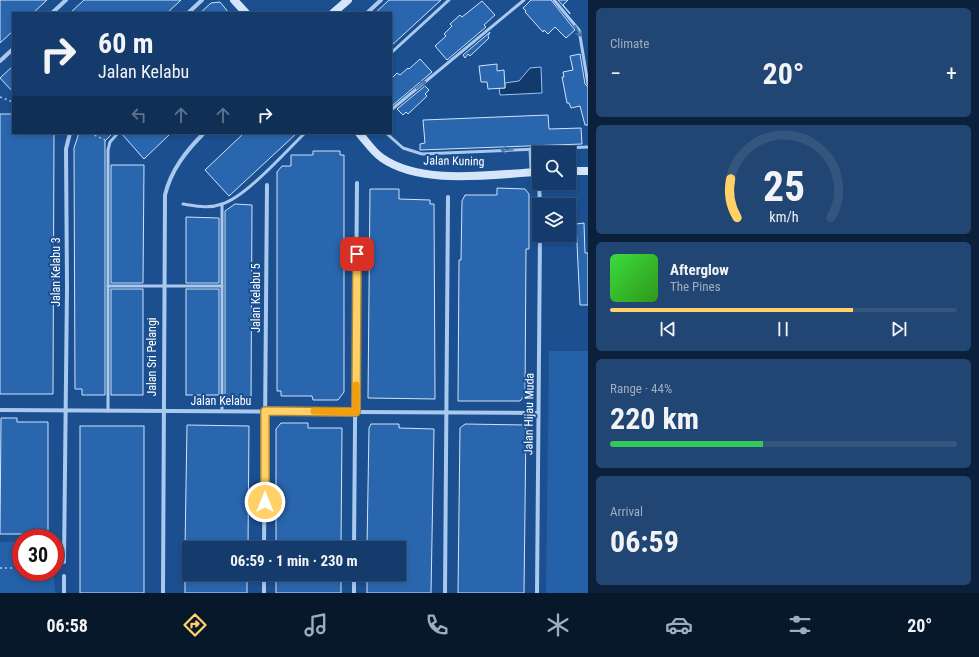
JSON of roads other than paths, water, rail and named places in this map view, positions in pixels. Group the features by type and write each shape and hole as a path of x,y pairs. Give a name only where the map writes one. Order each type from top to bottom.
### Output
{"street":[{"path":"53,12 66,0"},
{"path":"189,12 202,0"},
{"path":"234,0 245,12"},
{"path":"334,12 348,0"},
{"path":"368,12 381,0"},
{"path":"0,61 12,50"},
{"name":"Jalan Kelabu 3","path":"64,529 64,411 67,287 66,149 70,134"},
{"name":"Jalan Sri Pelangi","path":"163,593 165,195 174,171 189,149 203,134"},
{"name":"Jalan Kuning","path":"361,134 381,157 407,170 425,174 448,175 532,172"},
{"path":"576,171 588,170"},
{"path":"354,541 357,183"},
{"name":"Jalan Kelabu 5","path":"264,541 267,185"},
{"path":"445,593 448,197"},
{"name":"Jalan Hijau Muda","path":"537,593 540,242"},
{"name":"Jalan Kelabu","path":"0,410 222,410 538,413"},
{"path":"64,581 64,593"},
{"path":"264,581 264,593"},
{"path":"354,581 354,593"}],"lane":[{"path":"392,53 449,0"},
{"path":"392,109 524,0"},
{"path":"554,0 579,30 588,84"},
{"path":"108,411 108,150 110,142 117,134"},
{"path":"183,204 204,207 222,204 238,197 304,134"},
{"path":"387,134 403,148 422,154 530,149 532,158"},
{"path":"576,147 588,147"},
{"path":"222,204 222,410"},
{"path":"108,286 222,286"}]}
